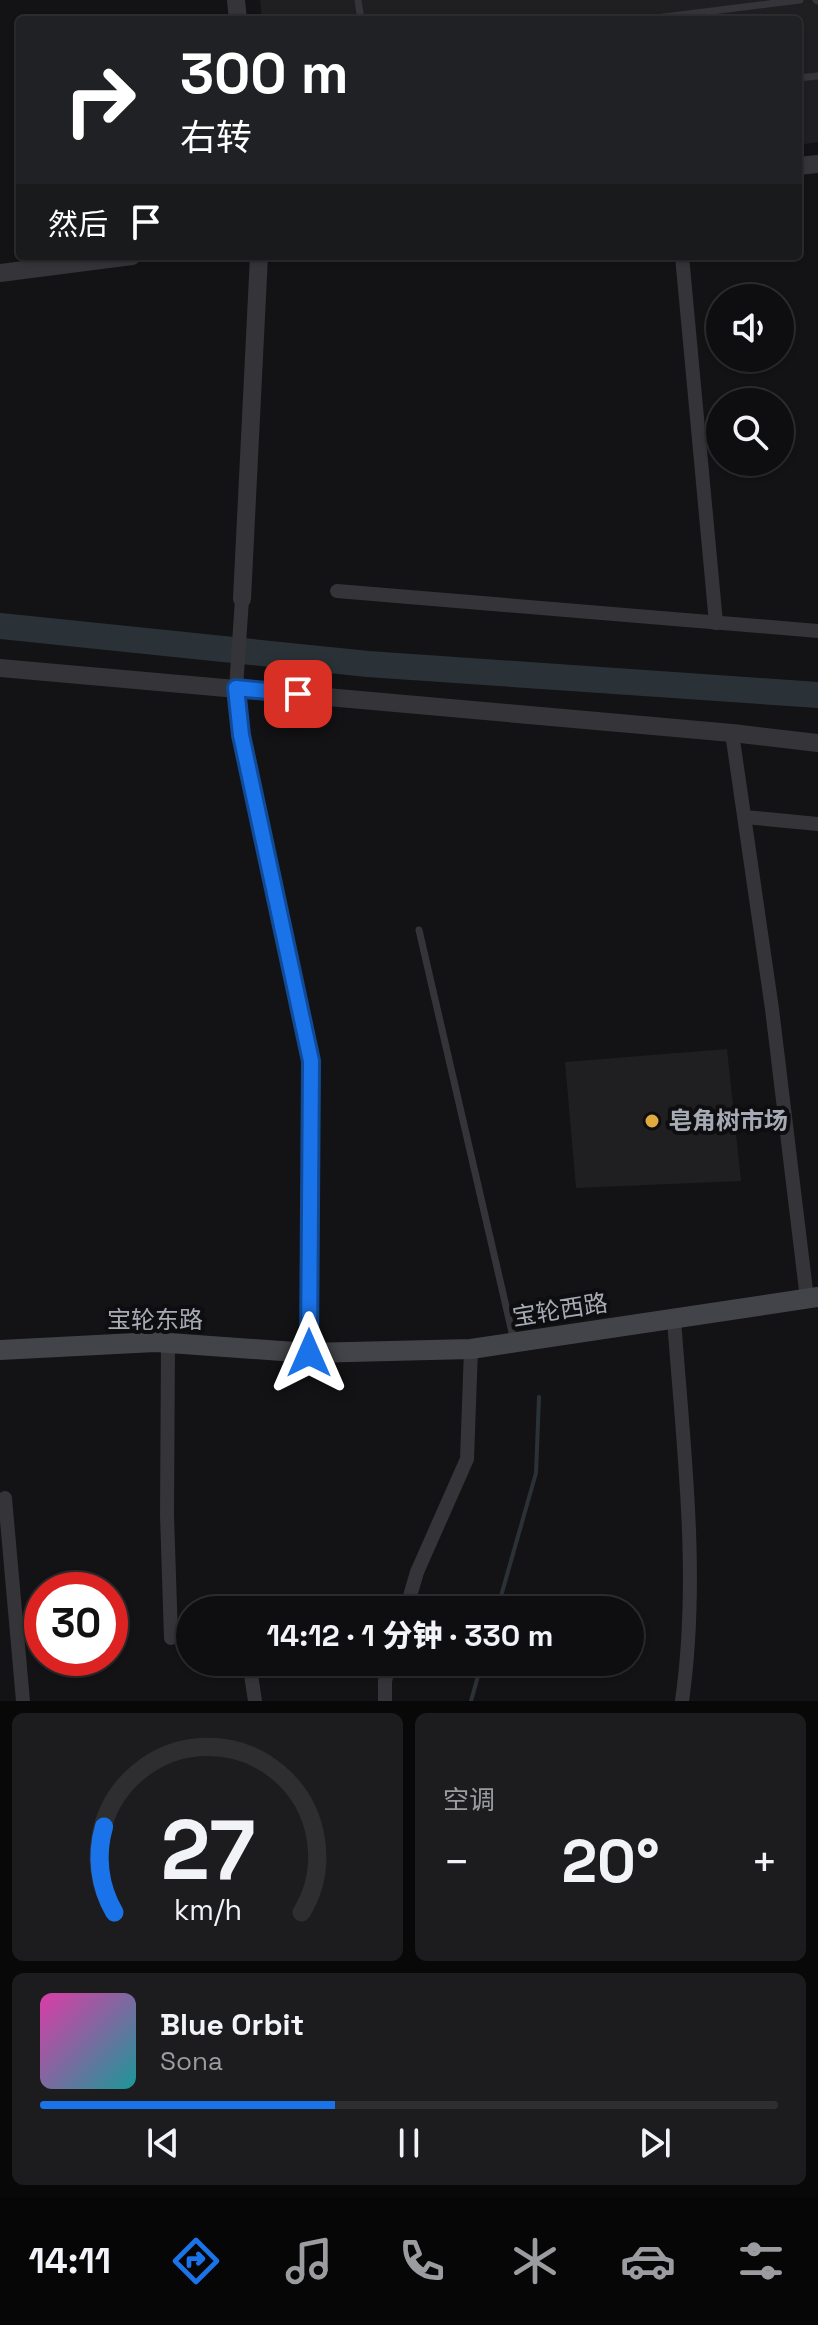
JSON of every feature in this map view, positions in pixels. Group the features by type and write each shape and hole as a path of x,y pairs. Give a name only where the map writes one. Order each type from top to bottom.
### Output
{"main road":[{"name":"宝轮西路","path":"309,1353 471,1349 813,1298"},
{"name":"宝轮东路","path":"0,1350 168,1343 309,1353"}],"street":[{"path":"0,273 101,260"},
{"path":"259,260 236,679 241,735 311,1061 309,1353"},
{"path":"682,260 716,623"},
{"path":"337,591 818,631"},
{"path":"0,668 236,679 818,743"},
{"path":"732,733 813,1298"},
{"path":"745,817 818,824"},
{"path":"674,1319 691,1589 682,1701"},
{"path":"168,1343 167,1515 171,1638"},
{"path":"410,1596 417,1572 467,1459 471,1349"},
{"path":"5,1498 23,1701"},
{"path":"251,1676 255,1701"},
{"path":"385,1701 387,1676"}],"lane":[{"path":"672,16 800,0"},
{"path":"419,930 515,1343"}],"shaded area":[{"path":"260,0 818,0 818,142 802,144 802,16 262,16"},
{"name":"皂角树市场","path":"727,1049 741,1181 576,1188 565,1062"}],"waterway":[{"path":"0,626 368,664 818,695"},
{"path":"501,1596 536,1473 539,1397"},
{"path":"471,1701 478,1676"}],"place":[{"name":"皂角树市场","path":"652,1121"}],"route":[{"path":"298,694 236,688 241,735 311,1061 309,1353"}]}
